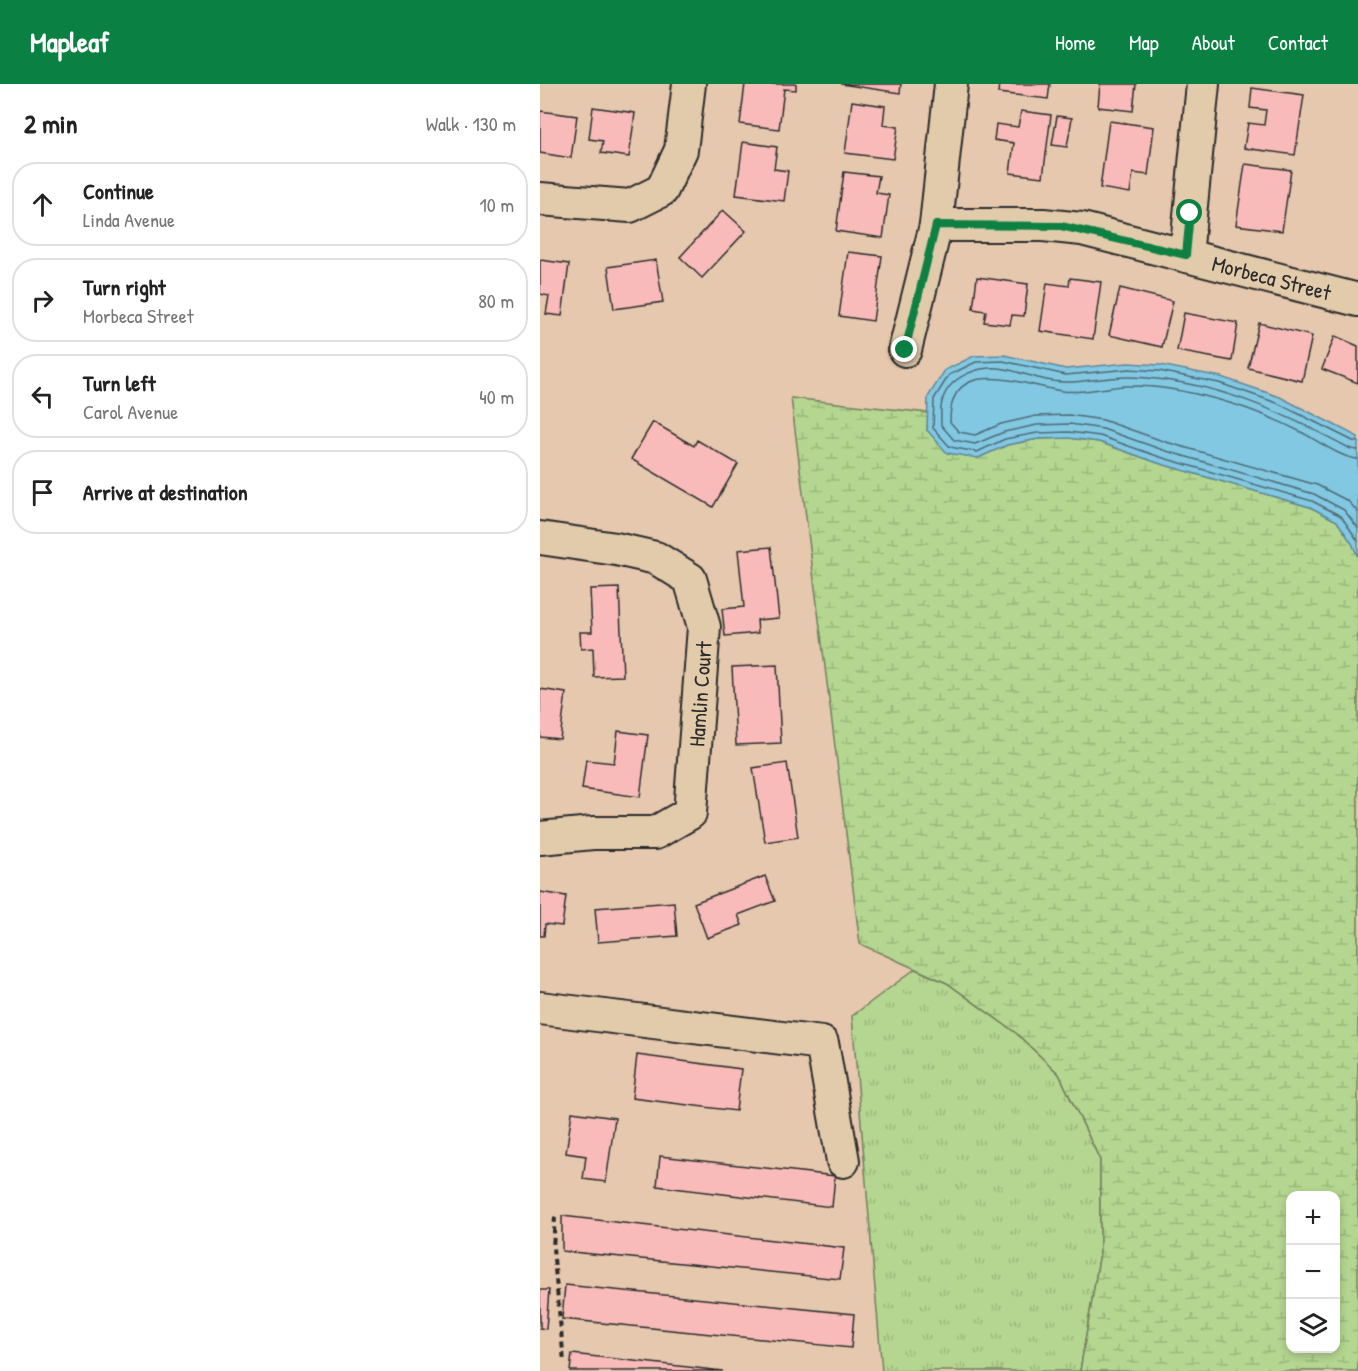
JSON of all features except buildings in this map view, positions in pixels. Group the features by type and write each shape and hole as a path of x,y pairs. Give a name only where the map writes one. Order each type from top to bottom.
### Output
{"street":[{"path":"540,199 630,206 662,190 681,150 689,84"},
{"path":"905,350 936,225 951,84"},
{"path":"1186,255 1203,84"},
{"name":"Morbeca Street","path":"936,225 1061,226 1186,255 1358,300"},
{"name":"Hamlin Court","path":"540,538 616,549 656,558 690,579 704,627 690,813 655,833 593,833 540,838"},
{"path":"540,1008 822,1043 843,1161"}],"path":[{"path":"555,1217 553,1248 564,1362"}],"green space":[{"path":"791,398 928,413 927,430 978,458 1007,445 1038,439 1069,438 1099,442 1158,463 1310,507 1337,521 1353,545 1358,557 1358,1371 1080,1371 1100,1253 1100,1160 1059,1074 1016,1033 947,983 860,944"},
{"path":"915,969 947,983 1016,1033 1059,1074 1100,1160 1100,1253 1080,1371 882,1371 852,1016"}],"water":[{"path":"1004,355 1066,369 1128,363 1160,365 1221,377 1280,397 1358,437 1358,557 1337,521 1310,507 1158,463 1099,442 1069,438 1038,439 1007,445 978,458 947,453 927,430 928,397 945,370 974,356"}],"route":[{"path":"905,350 936,225 1061,226 1082,229 1186,255 1190,213"}]}
